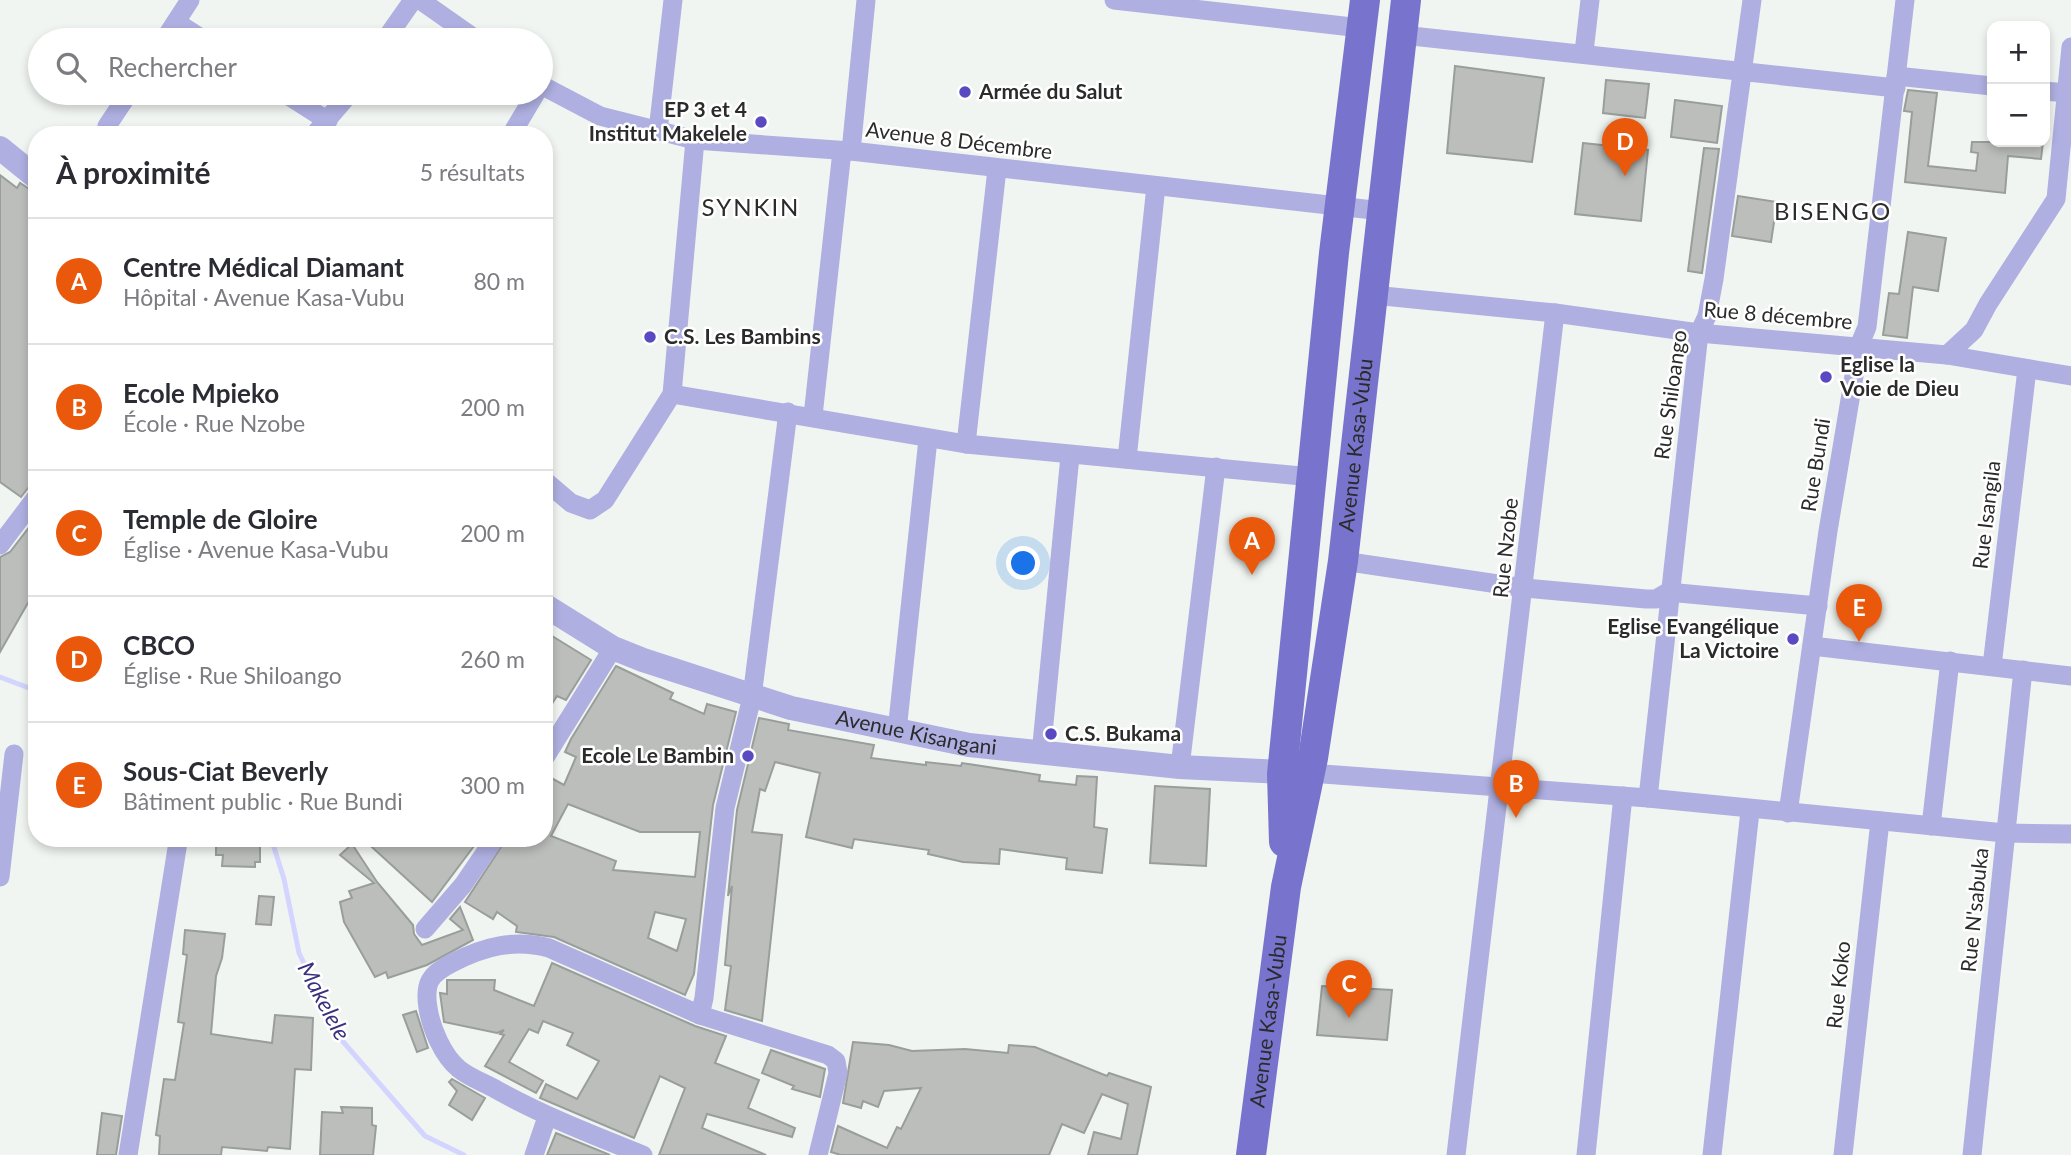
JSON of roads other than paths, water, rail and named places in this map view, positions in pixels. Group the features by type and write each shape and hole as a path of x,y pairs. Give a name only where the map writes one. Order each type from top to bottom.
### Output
{"main road":[{"name":"Avenue Kasa-Vubu","path":"1296,773 1343,561 1406,0"},
{"name":"Avenue Kasa-Vubu","path":"1251,1155 1286,887 1296,773 1312,477 1339,205 1363,14"}],"street":[{"path":"172,28 190,0"},
{"path":"393,28 413,0"},
{"path":"419,0 460,28"},
{"path":"658,131 673,0"},
{"path":"813,416 866,0"},
{"path":"1114,0 1363,14"},
{"path":"1584,52 1590,0"},
{"name":"Rue Shiloango","path":"1648,798 1668,592 1699,332 1707,316 1714,279 1752,0"},
{"name":"Rue Bundi","path":"1788,813 1859,346 1867,327 1905,0"},
{"path":"176,22 185,28"},
{"path":"1402,34 1744,70 1896,82 1987,86"},
{"path":"1947,355 1975,330 1988,304 2064,200 2066,93 2071,47"},
{"name":"Avenue 8 Décembre","path":"553,91 600,116 695,140 846,151 1382,211"},
{"path":"2050,91 2066,93"},
{"path":"105,126 120,105"},
{"path":"295,105 314,126"},
{"path":"322,126 340,105"},
{"path":"516,126 529,105"},
{"path":"553,487 581,508 590,510 605,500 672,394 695,140"},
{"path":"0,148 28,171"},
{"path":"966,444 997,169"},
{"path":"1127,460 1156,186"},
{"name":"Rue 8 décembre","path":"1373,295 1555,313 1699,332 1947,355 2071,376"},
{"name":"Rue Nzobe","path":"1456,1155 1498,788 1525,588 1555,313"},
{"name":"Rue Isangila","path":"1993,666 2027,369"},
{"path":"672,394 966,444 1312,477"},
{"path":"700,1015 728,787 752,697 788,412"},
{"path":"897,731 928,439"},
{"path":"1041,754 1070,456"},
{"path":"1180,766 1216,467"},
{"path":"0,545 28,508"},
{"path":"1343,561 1525,588 1646,599 1656,599 1668,592 1818,606"},
{"name":"Avenue Kisangani","path":"553,611 612,648 679,674 752,697 897,731 1041,754 1296,773"},
{"path":"1812,646 2071,676"},
{"path":"553,744 612,648"},
{"path":"1931,826 1950,661"},
{"name":"Rue N'sabuka","path":"1972,1155 2023,670"},
{"path":"0,877 14,754"},
{"path":"1296,773 1648,798 1751,811 2005,833 2071,834"},
{"path":"1586,1155 1623,796"},
{"path":"1712,1155 1751,811"},
{"name":"Rue Koko","path":"1843,1155 1880,821"},
{"path":"128,1155 177,847"},
{"path":"425,929 463,885 489,847"},
{"path":"643,1155 547,1117 460,1070 449,1058 428,1012 426,990 432,975 479,952 511,942 528,942 550,948 700,1015 828,1055 836,1061 835,1096 818,1155"},
{"path":"534,1155 547,1117"}],"waterway":[{"name":"Makelele","path":"0,677 28,688"},
{"name":"Makelele","path":"274,847 284,879 299,953 339,1037 425,1136 464,1155"}],"place":[{"name":"Armée du Salut","path":"965,92"},
{"name":"EP 3 et 4 Institut Makelele","path":"761,122"},
{"name":"CBCO","path":"1625,176"},
{"name":"C.S. Les Bambins","path":"650,337"},
{"name":"Eglise la Voie de Dieu","path":"1826,377"},
{"name":"Centre Médical Diamant","path":"1252,575"},
{"name":"Eglise Evangélique La Victoire","path":"1793,639"},
{"name":"Sous-Ciat Beverly","path":"1859,642"},
{"name":"C.S. Bukama","path":"1051,734"},
{"name":"Ecole Le Bambin","path":"748,756"},
{"name":"Ecole Mpieko","path":"1516,818"},
{"name":"Temple de Gloire","path":"1349,1018"}],"district":[{"name":"SYNKIN","path":"751,208"},
{"name":"BISENGO","path":"1833,212"}]}
